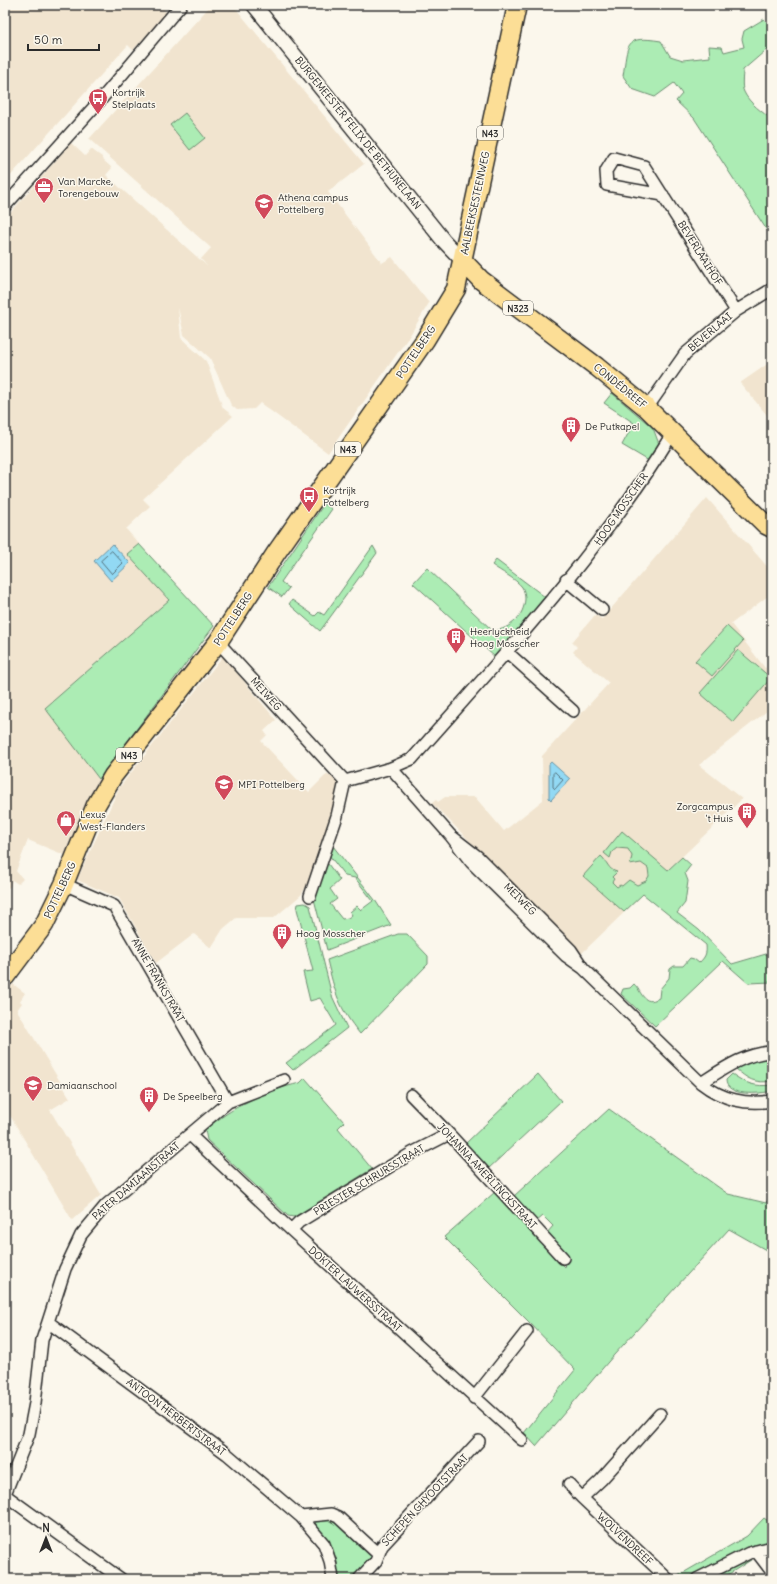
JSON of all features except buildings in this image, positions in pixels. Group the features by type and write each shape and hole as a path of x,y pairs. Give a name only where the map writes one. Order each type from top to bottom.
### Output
{"main road":[{"name":"AALBEEKSESTEENWEG","path":"463,261 517,5"},
{"name":"CONDÉDREEF","path":"463,261 481,280 597,367 647,408 770,528"},
{"name":"POTTELBERG","path":"5,977 44,925 64,884 96,805 113,776 218,642 276,553 425,340 456,289 463,261"}],"street":[{"path":"5,206 104,96 181,5"},
{"name":"BURGEMEESTER FELIX DE BETHUNELAAN","path":"254,5 443,240 463,261"},
{"name":"BEVERLAAIHOF","path":"663,195 607,185 606,171 614,158 644,166 663,195 736,311"},
{"name":"BEVERLAAI","path":"647,408 685,354 736,311 772,289"},
{"name":"HOOG MOSSCHER","path":"345,781 391,768 412,759 507,652 594,547 656,460 672,434"},
{"path":"566,580 602,610"},
{"name":"MEIWEG","path":"218,642 345,781"},
{"path":"507,652 573,711"},
{"name":"MEIWEG","path":"391,768 450,834 477,856 571,950 583,968 701,1083 721,1097 736,1101 758,1103 772,1100"},
{"path":"310,896 337,816 345,781"},
{"name":"ANNE FRANKSTRAAT","path":"64,884 114,906 228,1102"},
{"path":"701,1083 733,1062 754,1054 772,1052"},
{"name":"PATER DAMIAANSTRAAT","path":"5,1495 29,1434 35,1403 42,1340 72,1252 81,1235 91,1221 106,1205 228,1102 284,1080"},
{"name":"JOHANNA AMERLINCKSTRAAT","path":"410,1095 449,1134 563,1258"},
{"name":"PRIESTER SCHRURSSTRAAT","path":"291,1230 299,1222 412,1153 449,1134"},
{"name":"DOKTER LAUWERSSTRAAT","path":"190,1135 291,1230 474,1398 522,1440"},
{"name":"ANTOON HERBERTSTRAAT","path":"48,1322 227,1454 301,1517 324,1544 330,1561 333,1579"},
{"path":"474,1398 527,1331"},
{"path":"582,1498 660,1414"},
{"name":"SCHEPEN GHYOOTSTRAAT","path":"359,1579 376,1561 382,1546 480,1441"},
{"name":"WOLVENDREEF","path":"569,1484 668,1579"},
{"path":"5,1495 121,1579"},
{"path":"301,1517 331,1514 338,1517 378,1554"},
{"path":"697,1579 756,1551 772,1547"},
{"path":"756,1551 772,1572"}],"shaded area":[{"path":"10,5 160,5 167,13 133,50 128,45 5,182 5,17"},
{"path":"211,5 233,5 364,164 328,192 382,263 392,257 429,303 410,335 328,453 260,403 254,409 237,410 231,405 210,358 184,335 178,307 181,338 206,361 223,408 233,416 143,499 150,506 126,529 139,544 127,554 170,600 46,708 99,779 67,856 28,840 16,871 23,879 18,884 12,880 10,887 5,889 5,219 71,143 85,156 91,149 102,157 102,159 112,168 106,175 207,266 201,259 211,248 89,139"},
{"path":"772,361 772,421 740,383"},
{"path":"707,498 772,572 772,593 731,624 765,668 772,663 772,707 699,765 742,799 581,954 432,803 436,800 438,802 445,797 475,797 504,831 543,800 542,756 609,683 573,652 577,647 572,642 595,615 602,619"},
{"name":"MPI Pottelberg","path":"223,656 276,720 264,731 267,735 261,741 309,792 327,774 335,779 339,789 335,811 309,882 301,895 274,918 236,918 223,929 211,948 194,934 156,963 119,898 77,880 119,788"},
{"name":"Damiaanschool","path":"13,984 25,993 20,1001 22,1003 17,1010 70,1098 50,1110 101,1195 72,1220 5,1107 5,994"}],"green space":[{"path":"764,19 772,27 772,47 765,51 743,70 742,84 743,90 749,100 772,119 772,163 770,165 769,175 772,186 772,238 694,118 676,101 682,94 674,83 655,97 632,89 623,76 627,49 634,41 649,39 661,41 670,56 683,60 710,57 709,46 722,47 724,52 744,47 742,39 744,31"},
{"path":"185,113 205,138 190,150 170,125"},
{"path":"612,393 653,428 659,444 649,461 622,445 634,423 604,403"},
{"path":"324,504 332,509 281,582 289,588 282,597 268,587"},
{"path":"139,544 214,626 99,779 45,708 169,600 127,554"},
{"path":"373,546 377,553 320,631 289,604 292,600 315,616 319,612 324,615"},
{"path":"496,560 545,597 496,658 413,583 427,568 493,631 500,630 511,624 519,616 524,605 525,597 522,587 519,584 492,565"},
{"path":"727,626 743,641 712,676 695,661"},
{"path":"738,650 771,678 733,722 700,693"},
{"path":"622,831 668,870 682,857 691,865 685,873 688,881 685,903 677,913 699,930 732,964 766,954 772,955 772,982 748,983 723,961 655,1026 621,994 623,989 630,988 634,984 649,1001 659,998 660,989 669,978 670,969 674,966 683,966 690,958 699,963 703,959 706,951 706,945 643,894 624,912 583,876 601,856 614,871 617,872 612,877 614,879 612,882 617,887 620,885 622,886 629,880 637,885 646,881 649,876 648,868 641,863 630,865 632,856 628,849 617,848 612,852 610,858 604,853"},
{"path":"333,846 375,900 391,925 327,950 314,899 325,860 340,880 330,889 337,899 330,904 342,919 348,918 352,915 350,912 357,906 361,910 373,901 355,878 345,876 329,855"},
{"path":"305,903 310,906 332,996 347,1028 293,1070 286,1063 336,1025 320,998 310,1001 303,972 313,971 297,909 298,904"},
{"path":"398,934 407,934 428,956 428,964 360,1034 342,1008 327,960"},
{"path":"772,1057 772,1081 761,1082 752,1080 735,1068 757,1060"},
{"path":"538,1074 561,1101 488,1169 465,1144"},
{"path":"732,1074 751,1084 761,1086 772,1085 772,1091 760,1093 737,1092 727,1085 726,1080"},
{"path":"305,1078 344,1122 338,1128 372,1169 294,1217 288,1216 207,1140 205,1130 216,1121 250,1100 274,1090 300,1083"},
{"path":"609,1109 728,1194 766,1203 772,1193 772,1246 768,1244 766,1250 729,1229 614,1355 536,1446 524,1433 575,1370 444,1237 495,1192 565,1267 569,1255 547,1233 553,1226 543,1216 536,1222 514,1196"},
{"path":"334,1518 373,1554 373,1558 352,1579 337,1579 337,1563 332,1546 315,1523 315,1520"},
{"path":"764,1518 772,1524 772,1565 752,1548 754,1558 721,1579 678,1579 676,1577 747,1536"}],"water":[{"path":"112,544 130,563 111,581 94,561"},
{"path":"551,762 570,779 551,800 549,798 549,764"}],"place":[{"name":"Kortrijk Stelplaats","path":"98,115"},
{"name":"Van Marcke, Torengebouw","path":"44,204"},
{"name":"Athena campus Pottelberg","path":"264,220"},
{"name":"De Putkapel","path":"571,443"},
{"name":"Kortrijk Pottelberg","path":"309,513"},
{"name":"Heerlyckheid Hoog Mosscher","path":"456,654"},
{"name":"MPI Pottelberg","path":"224,801"},
{"name":"Zorgcampus 't Huis","path":"747,829"},
{"name":"Lexus West-Flanders","path":"66,837"},
{"name":"Hoog Mosscher","path":"282,950"},
{"name":"Damiaanschool","path":"33,1102"},
{"name":"De Speelberg","path":"149,1113"}]}
